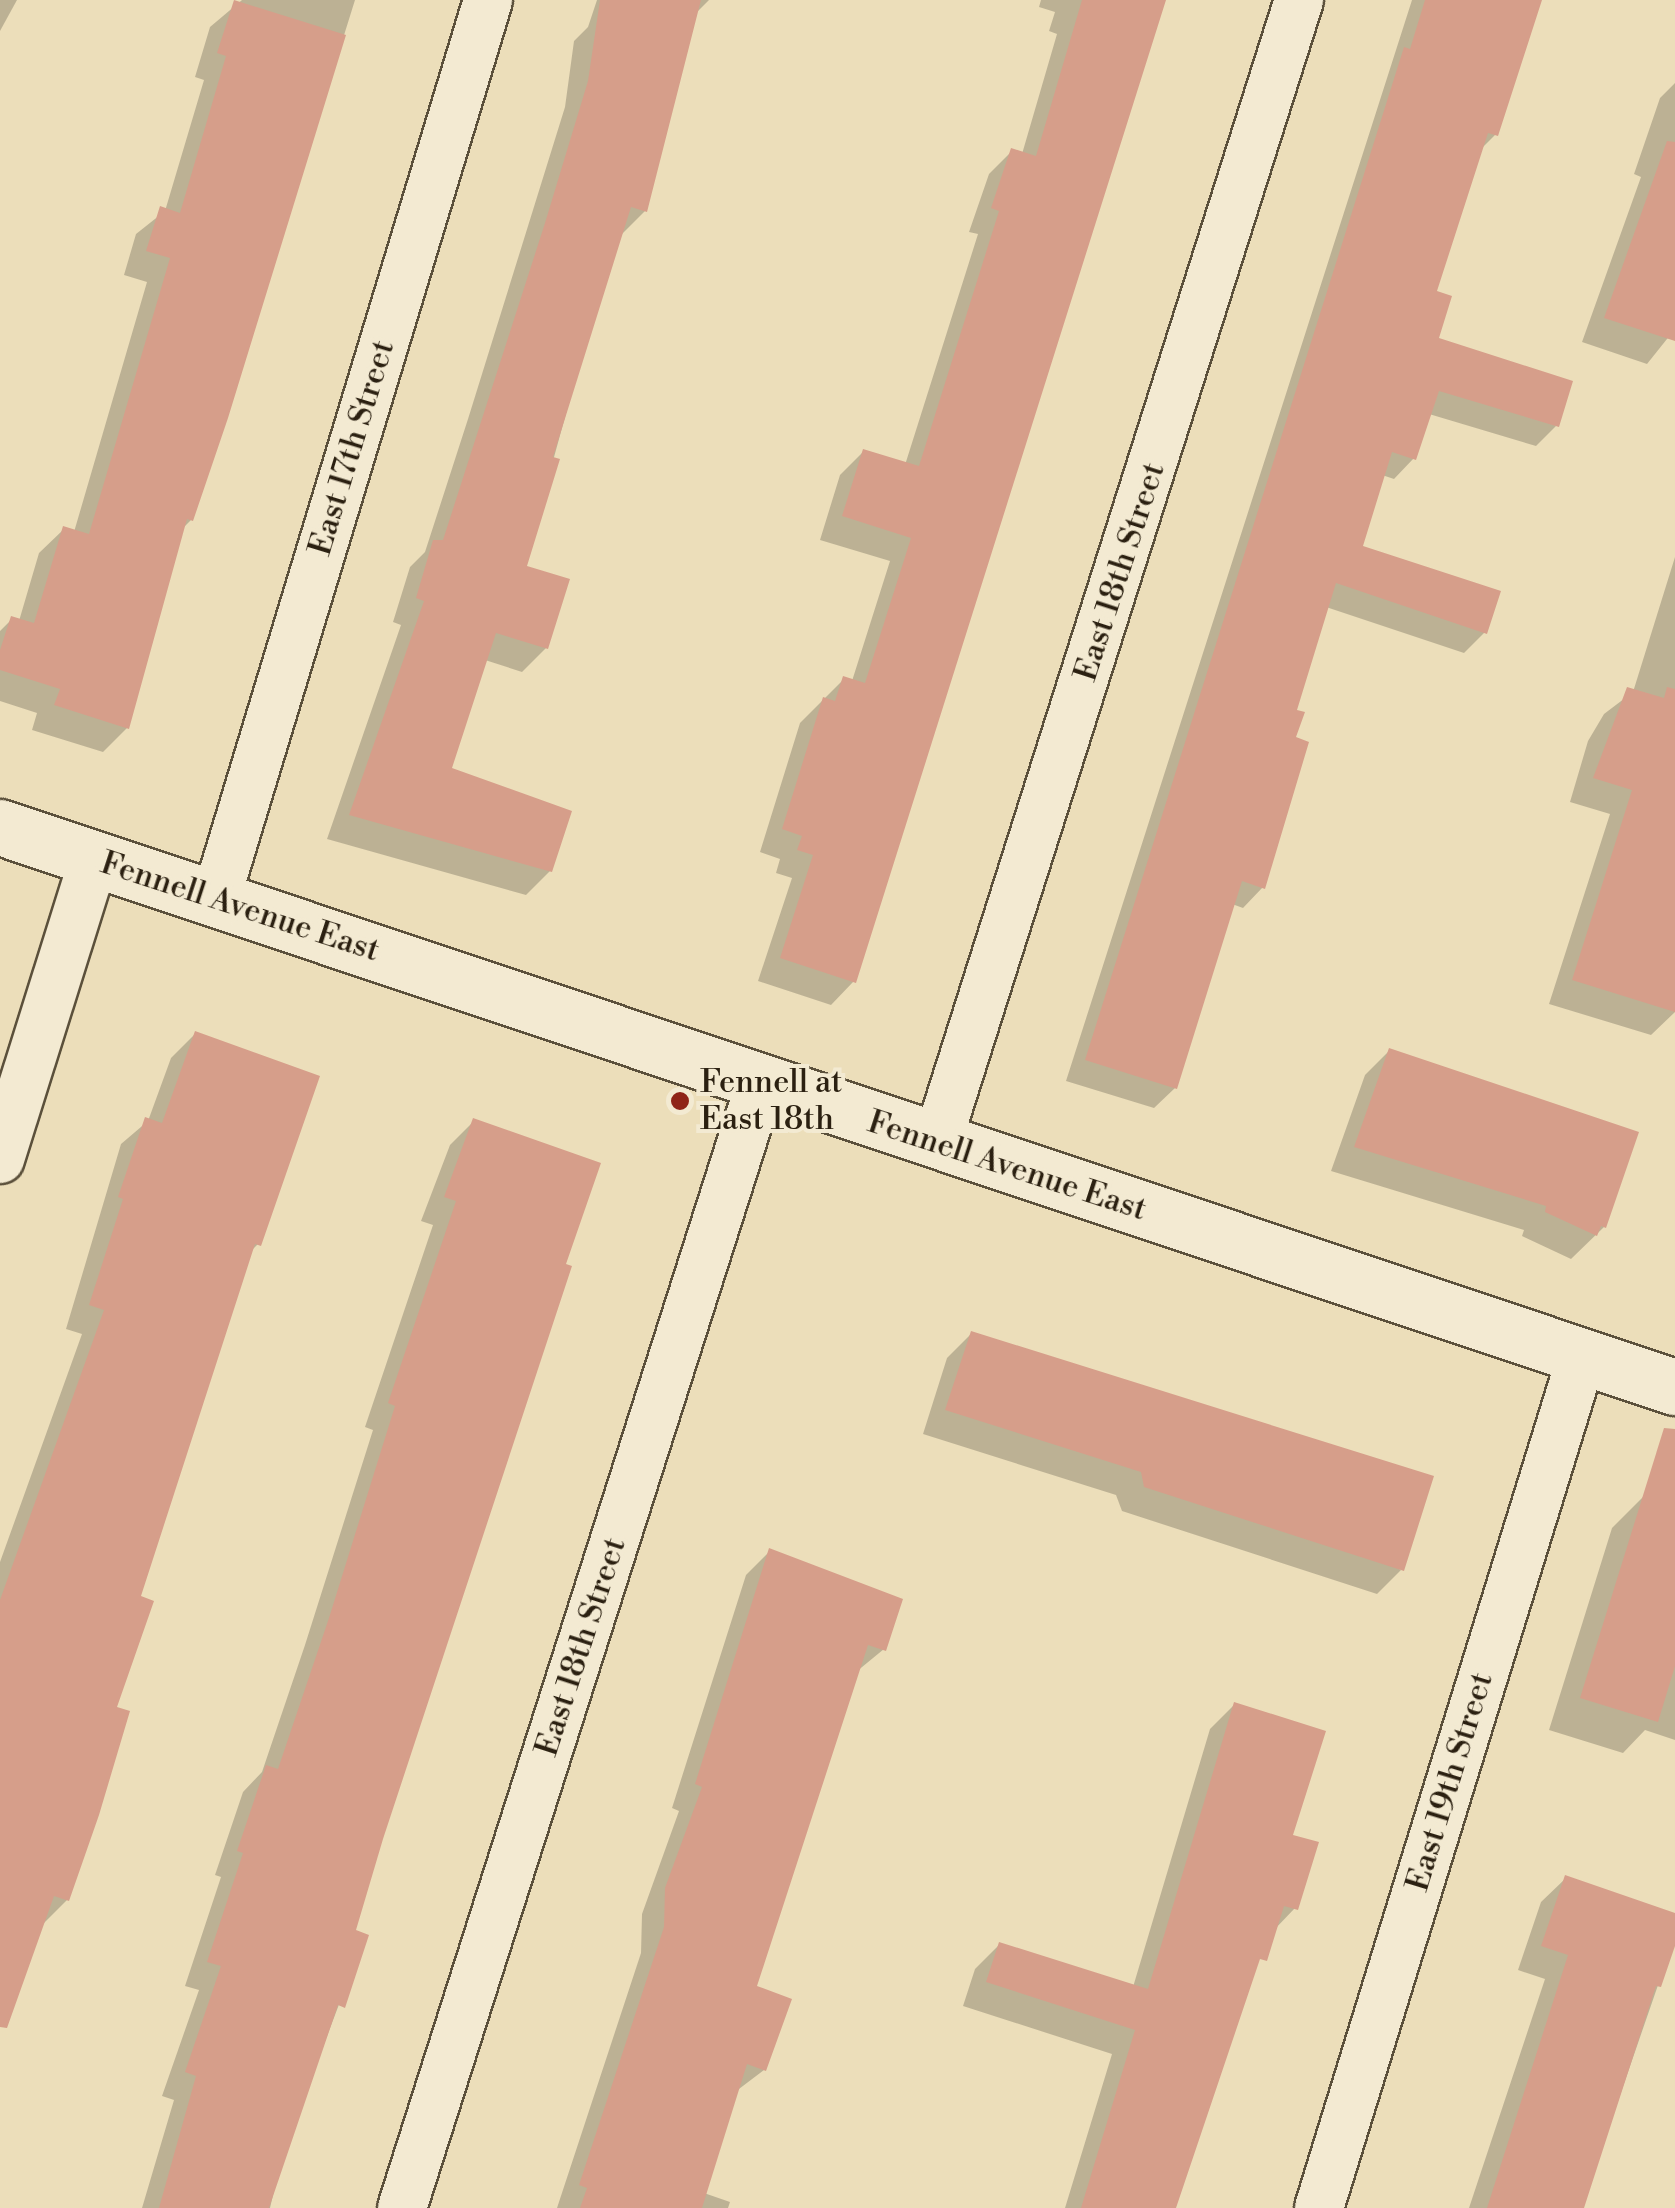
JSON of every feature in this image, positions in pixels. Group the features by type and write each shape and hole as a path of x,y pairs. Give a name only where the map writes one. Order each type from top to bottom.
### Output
{"main road":[{"name":"Fennell Avenue East","path":"0,826 217,896 760,1086 1675,1387"}],"street":[{"name":"East 17th Street","path":"217,896 488,0"},
{"name":"East 18th Street","path":"937,1142 1299,0"},
{"path":"0,1159 94,859"},
{"name":"East 18th Street","path":"402,2208 760,1086"},
{"name":"East 19th Street","path":"1319,2208 1582,1356"}],"building":[{"path":"234,0 346,35 228,418 193,521 187,519 129,729 54,705 60,689 0,670 0,650 11,616 34,623 63,526 89,534 170,258 146,251 160,206 180,213 226,56 217,53"},
{"path":"600,0 701,0 647,212 631,207 553,457 560,459 527,566 570,579 548,649 496,633 452,768 572,811 552,872 349,815 424,601 416,598 433,540 443,540 545,223 588,81"},
{"path":"1082,0 1166,0 856,983 780,958 813,855 797,850 802,836 782,829 823,697 835,701 843,676 865,683 911,538 842,516 863,449 919,466 999,211 991,208 1011,148 1036,156"},
{"path":"1425,0 1542,0 1498,136 1488,133 1437,291 1452,296 1439,338 1573,381 1559,427 1439,391 1416,460 1392,452 1363,546 1501,591 1487,634 1336,583 1297,710 1305,712 1296,737 1309,742 1265,889 1242,881 1177,1089 1085,1060 1404,47 1410,49"},
{"path":"1667,141 1675,142 1675,341 1604,318"},
{"path":"1627,687 1664,698 1667,687 1675,689 1675,1012 1572,980 1632,790 1593,778"},
{"path":"195,1031 320,1076 261,1246 255,1244 141,1596 154,1601 117,1707 130,1711 99,1815 69,1901 54,1896 7,2028 0,2027 0,1600 104,1310 89,1305 123,1199 118,1197 145,1117 162,1123"},
{"path":"1389,1048 1639,1132 1606,1228 1601,1226 1597,1236 1545,1212 1546,1206 1354,1147"},
{"path":"473,1118 601,1163 566,1264 572,1266 383,1839 356,1930 369,1935 345,2008 338,2005 269,2208 159,2208 196,2076 185,2072 221,1966 207,1962 243,1853 237,1851 266,1765 278,1769 329,1618 395,1406 388,1403 456,1201 444,1197"},
{"path":"971,1331 1434,1476 1404,1571 1144,1487 1141,1472 945,1410"},
{"path":"1664,1428 1675,1429 1675,1666 1658,1722 1580,1698"},
{"path":"769,1548 903,1599 886,1651 868,1645 757,1986 792,1999 766,2071 747,2064 702,2208 580,2208 587,2188 579,2185 664,1927 665,1888 702,1787 695,1784"},
{"path":"1234,1702 1326,1731 1293,1835 1319,1842 1298,1910 1284,1906 1267,1961 1260,1959 1176,2208 1081,2208 1135,2030 986,1982 999,1942 1148,1989"},
{"path":"1565,1875 1675,1913 1675,1946 1661,1987 1656,1986 1584,2208 1487,2208 1568,1955 1541,1946"}],"place":[{"name":"Fennell at East 18th","path":"680,1101"}]}
